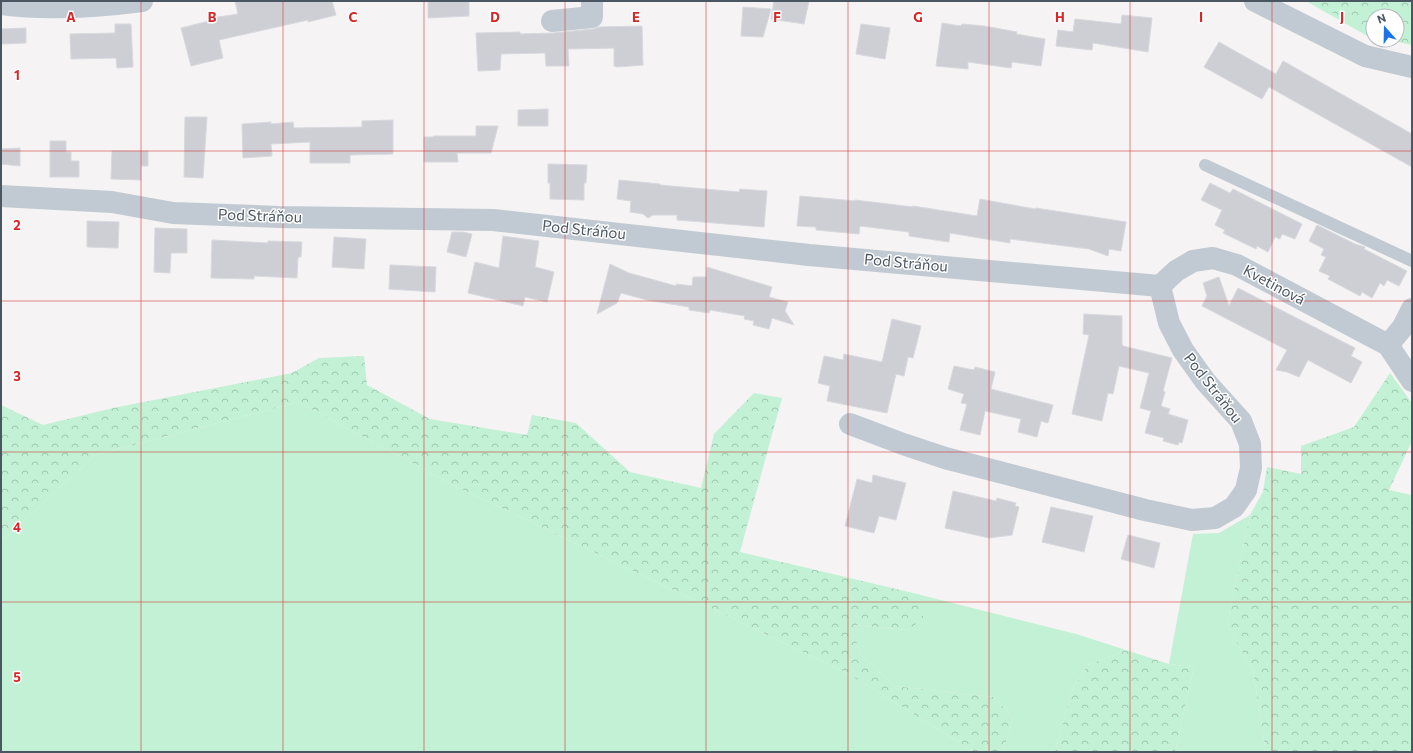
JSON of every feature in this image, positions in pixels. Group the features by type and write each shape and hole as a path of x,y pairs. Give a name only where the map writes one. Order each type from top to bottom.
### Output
{"street":[{"path":"1,4 16,6 58,7 116,5 142,1"},
{"path":"1256,1 1365,56 1412,67"},
{"path":"552,20 594,11"},
{"name":"Pod Stráňou","path":"1,196 112,202 173,213 279,217 493,220 809,255 1160,286 1169,323 1183,350 1206,381 1241,421 1250,444 1251,468 1246,490 1234,508 1215,518 1192,520 1114,502 945,458 850,424"},
{"name":"Kvetinová","path":"1160,286 1176,270 1193,261 1213,258 1237,265 1388,345 1412,381"},
{"path":"1388,345 1412,309"}],"lane":[{"path":"1205,165 1412,261"}],"green space":[{"path":"1306,1 1316,1 1365,25 1365,35"},
{"path":"1311,1 1412,1 1412,45 1405,43 1405,8 1365,8 1365,31"},
{"path":"364,356 367,385 430,419 527,435 532,415 576,423 630,472 701,488 714,434 754,393 782,398 740,552 913,593 924,618 908,630 853,625 859,653 894,686 994,697 1013,718 1003,752 975,752 845,672 453,485 298,402 95,455 1,542 1,405 43,425 113,408 292,373 319,358"},
{"path":"1390,373 1412,403 1412,441 1389,490 1412,495 1412,752 1266,752 1253,671 1227,625 1250,515 1263,492 1267,467 1301,474 1301,446 1354,427"},
{"path":"298,402 453,485 845,672 975,752 1,752 1,542 95,455"},
{"path":"1250,515 1227,625 1253,671 1266,752 1175,752 1194,667 1169,664 1193,534 1219,533"},
{"path":"913,593 1076,634 1126,650 1088,665 1073,688 1055,752 1003,752 1013,718 994,697 894,686 859,653 852,625 908,630 923,618"},
{"path":"1126,650 1169,664 1194,667 1175,752 1055,752 1073,688 1088,665"}],"building":[{"path":"235,1 332,1 336,15 219,40 223,58 191,66 181,28 213,20 212,18 238,14"},
{"path":"428,1 469,1 469,16 428,18"},
{"path":"774,1 809,1 804,24 771,19"},
{"path":"743,7 771,9 763,37 741,36"},
{"path":"1122,15 1152,18 1148,52 1093,43 1092,50 1056,46 1058,30 1073,32 1075,19 1121,24"},
{"path":"942,23 961,26 962,24 984,26 1045,39 1041,66 1012,62 1011,68 968,62 968,69 936,66"},
{"path":"115,24 131,24 133,67 117,68 116,58 71,59 70,34 115,33"},
{"path":"861,24 890,28 885,59 856,54"},
{"path":"642,26 643,65 614,66 614,48 568,49 569,66 546,66 545,53 501,54 500,70 478,71 476,33 553,33 593,29 599,27"},
{"path":"26,28 26,43 1,44 1,29"},
{"path":"1219,42 1276,74 1283,61 1412,134 1412,167 1269,87 1262,99 1204,67"},
{"path":"548,109 548,126 518,126 518,110"},
{"path":"185,117 207,117 203,178 184,177"},
{"path":"393,120 393,154 350,155 350,163 310,163 310,142 271,144 272,156 243,158 242,124 293,122 294,128 362,127 362,121"},
{"path":"476,126 498,126 491,153 457,153 458,162 424,162 424,137 476,136"},
{"path":"50,141 66,141 66,152 71,152 71,161 79,161 79,177 50,177"},
{"path":"20,148 20,166 1,164 1,149"},
{"path":"112,151 148,151 148,166 141,166 141,180 111,179"},
{"path":"548,164 587,165 586,183 584,183 584,200 550,199"},
{"path":"619,180 739,192 740,189 767,191 764,227 677,220 677,215 653,215 648,218 643,214 630,212 631,201 617,199"},
{"path":"1210,183 1230,193 1233,189 1302,224 1295,239 1282,234 1280,239 1275,237 1268,252 1257,246 1256,249 1223,233 1225,230 1215,225 1222,210 1201,200"},
{"path":"800,196 913,206 977,216 980,199 1035,209 1126,222 1121,251 1109,249 1108,256 1089,249 1010,239 1010,243 950,233 949,242 909,236 909,232 860,226 859,234 816,230 816,227 797,226"},
{"path":"87,221 119,222 118,248 87,247"},
{"path":"1317,225 1355,244 1365,247 1364,249 1407,271 1399,286 1387,280 1384,286 1380,283 1372,298 1362,292 1360,296 1328,279 1330,276 1319,271 1326,257 1321,255 1324,249 1309,241"},
{"path":"155,228 187,229 187,253 171,253 170,273 154,272"},
{"path":"452,232 472,234 466,257 447,252"},
{"path":"503,236 539,241 535,267 554,272 547,302 525,297 523,306 468,293 475,262 499,268"},
{"path":"334,237 366,239 364,269 332,267"},
{"path":"212,240 268,243 268,241 302,242 301,257 298,257 297,278 254,276 254,279 211,278"},
{"path":"610,264 629,273 676,286 676,284 692,286 693,277 706,277 707,267 772,287 769,297 788,302 785,311 794,325 772,318 769,329 753,325 754,321 744,319 745,316 710,310 709,313 689,310 689,307 647,300 621,293 617,303 597,314"},
{"path":"390,265 436,267 435,292 389,289"},
{"path":"1219,277 1229,306 1238,288 1355,348 1351,356 1362,362 1351,383 1308,360 1299,377 1287,372 1276,370 1287,350 1202,306 1207,296 1203,283"},
{"path":"1084,314 1122,316 1123,346 1172,358 1163,391 1165,392 1161,406 1170,409 1168,414 1188,420 1182,443 1179,442 1178,445 1163,441 1164,438 1145,433 1151,411 1140,408 1149,373 1119,366 1113,394 1108,393 1102,421 1072,414 1089,335 1083,334"},
{"path":"892,319 921,326 913,358 908,357 904,376 896,374 887,413 827,401 830,386 818,383 824,356 843,360 844,354 882,362"},
{"path":"954,366 974,370 975,367 995,372 991,389 1053,405 1048,423 1041,421 1037,437 1018,432 1021,419 985,411 980,435 960,430 967,404 961,403 964,394 948,389"},
{"path":"873,475 906,483 896,520 879,516 874,533 845,526 857,479 872,483"},
{"path":"953,491 996,501 997,498 1016,503 1015,506 1019,507 1012,535 989,538 945,528"},
{"path":"1051,507 1093,516 1084,552 1042,542"},
{"path":"1128,535 1160,543 1154,568 1121,559"}]}
